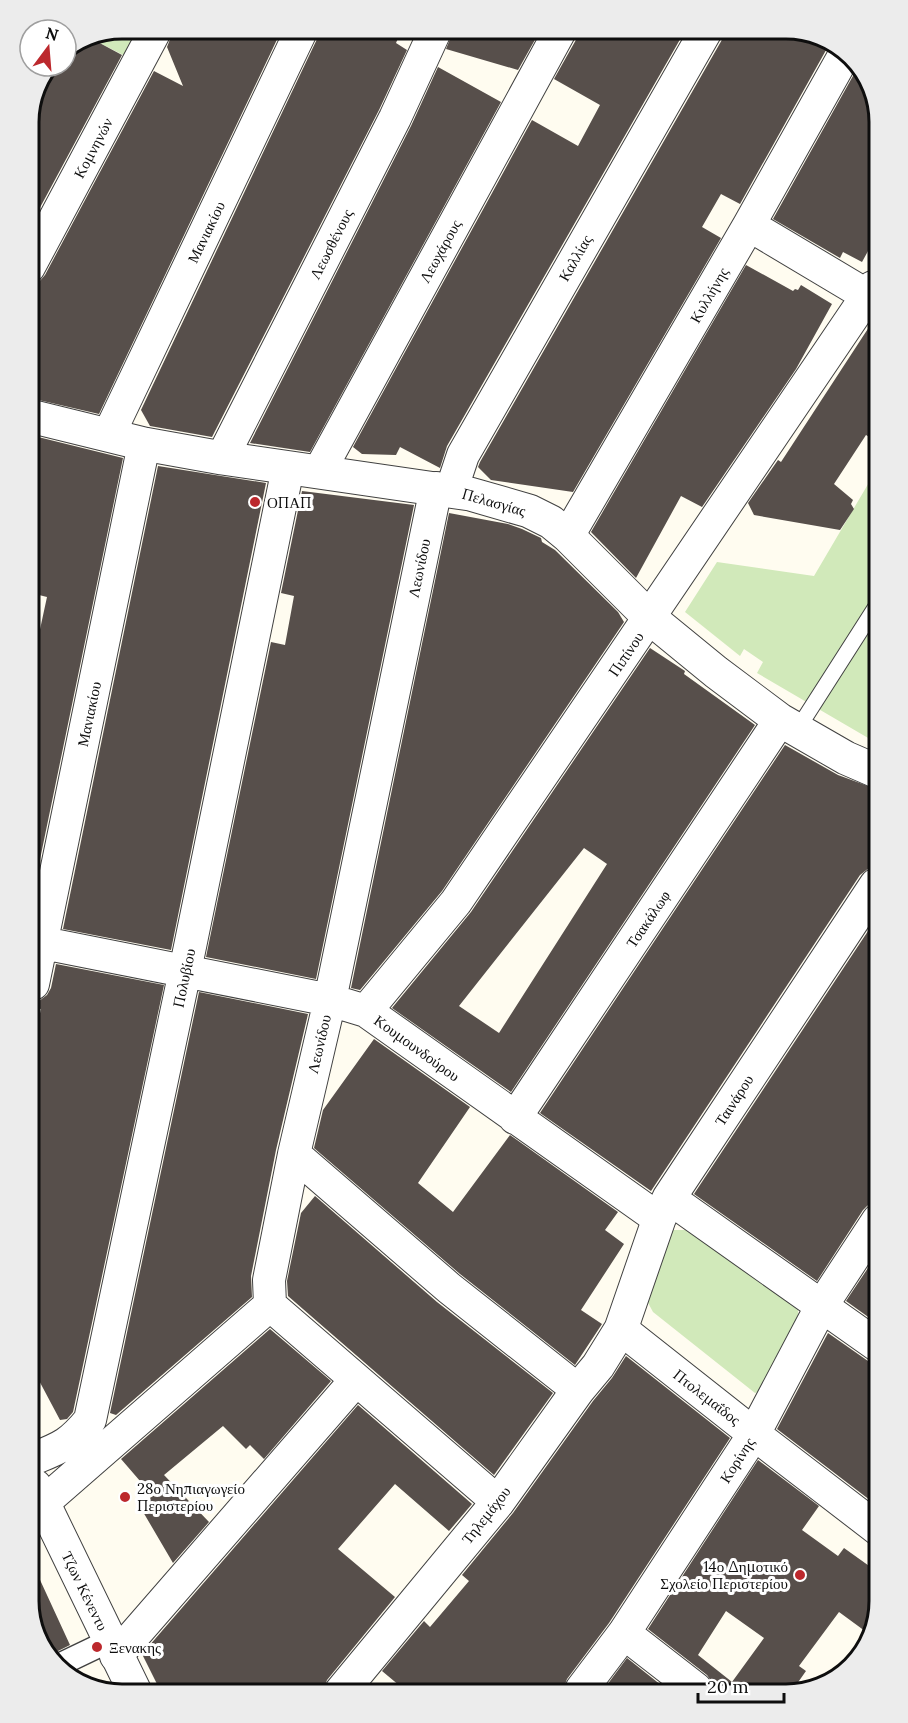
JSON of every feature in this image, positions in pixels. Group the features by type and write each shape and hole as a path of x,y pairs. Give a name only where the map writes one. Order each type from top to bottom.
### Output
{"street":[{"name":"Κομνηνών","path":"39,248 150,39"},
{"name":"Μανιακίου","path":"109,435 297,39"},
{"name":"Λεωσθένους","path":"222,458 395,118 431,39"},
{"name":"Λεωχάρους","path":"303,470 555,39"},
{"name":"Καλλίας","path":"443,489 701,39"},
{"name":"Κυλλήνης","path":"568,536 749,225 842,60"},
{"path":"749,225 869,292"},
{"name":"Πιπίνου","path":"366,1011 456,902 869,298"},
{"name":"Πελασγίας","path":"39,418 144,444 222,458 443,489 529,511 551,522 568,536 650,618 716,672 789,725 846,758 869,768"},
{"name":"Μανιακίου","path":"39,933 144,444"},
{"name":"Πολυβίου","path":"39,1456 64,1447 90,1420 185,971 303,470"},
{"name":"Λεωνίδου","path":"270,1305 269,1280 294,1154 443,489"},
{"name":"Τσακάλωφ","path":"515,1118 789,725"},
{"name":"Ταινάρου","path":"621,1329 664,1209 869,896"},
{"name":"Κουμουνδούρου","path":"39,942 330,1000 366,1011 515,1118 821,1307 869,1340"},
{"path":"294,1154 449,1288 578,1390"},
{"name":"Κορίνης","path":"585,1684 624,1633 754,1434 821,1307 869,1234"},
{"path":"39,1495 270,1305 498,1502"},
{"name":"Τηλεμάχου","path":"348,1684 498,1502 578,1390 598,1366 621,1329"},
{"name":"Πτολεμαΐδος","path":"621,1329 869,1522"},
{"path":"66,1663 113,1648 356,1380"},
{"name":"Τζων Κένεντυ","path":"39,1495 131,1684"},
{"path":"624,1633 690,1684"}],"lane":[{"path":"789,725 869,616"}],"green space":[{"path":"134,39 125,56 99,42"},
{"path":"869,482 869,738 757,673 763,662 744,649 740,656 685,612 717,562 814,576"},
{"path":"672,1230 686,1230 794,1301 798,1309 798,1317 762,1390 755,1393 653,1312 646,1299"}],"building":[{"path":"170,39 277,39 99,414 39,400 39,282 45,275 154,71 183,86 167,47"},
{"path":"317,39 398,39 396,43 407,50 379,110 212,437 150,426 141,410"},
{"path":"450,39 535,39 518,70 446,49"},
{"path":"576,39 680,39 447,446 440,468 400,447 396,455 362,454 353,447 532,120 578,146 600,105 554,79"},
{"path":"722,39 791,39 827,49 740,204 721,194 702,227 721,238 573,492 491,480 478,467"},
{"path":"98,42 122,55 39,209 39,117 52,78 78,78 78,52 95,43"},
{"path":"438,67 501,102 310,452 250,443 411,126"},
{"path":"854,74 863,90 869,122 869,249 862,262 843,252 840,258 773,219"},
{"path":"746,265 793,291 798,290 801,285 832,304 796,369 702,507 681,496 636,578 591,532"},
{"path":"869,327 869,437 866,435 834,484 853,500 851,504 854,509 840,530 754,515 748,503 778,460 781,462"},
{"path":"39,437 123,458 39,864 39,634 47,597 39,595"},
{"path":"158,466 266,483 171,950 63,929"},
{"path":"302,491 414,505 316,979 206,957 271,642 285,645 294,596 281,593"},
{"path":"449,513 508,524 541,538 542,542 555,550 618,612 624,622 442,891 360,990 351,988"},
{"path":"650,648 685,671 684,674 755,725 511,1092 392,1008 471,912","holes":["584,848 607,864 499,1033 459,1006"]},
{"path":"785,745 838,775 869,786 869,868 860,875 651,1191 540,1113"},
{"path":"869,930 869,1204 817,1281 694,1194"},
{"path":"56,964 164,985 73,1412 67,1419 60,1420 39,1381 39,1018 41,1009 39,1009 39,1001 47,995 51,988"},
{"path":"199,992 308,1014 276,1150 251,1276 252,1297 116,1415 110,1413"},
{"path":"374,1039 470,1107 418,1183 453,1212 510,1135 618,1212 605,1230 624,1244 581,1310 602,1324 575,1365 460,1274 314,1148 323,1110"},
{"path":"315,1196 437,1302 553,1393 494,1475 288,1296 287,1281 301,1213"},
{"path":"869,1266 869,1318 846,1301"},
{"path":"270,1329 331,1381 264,1459 250,1445 246,1449 223,1426 164,1475 209,1522 173,1563 139,1505 153,1496 121,1459"},
{"path":"828,1333 869,1361 869,1499 777,1429"},
{"path":"626,1356 730,1438 609,1623 565,1684 398,1684 382,1671 424,1621 430,1627 469,1581 462,1575 513,1513"},
{"path":"358,1405 472,1504 449,1531 395,1484 338,1549 395,1597 326,1684 157,1684 142,1654"},
{"name":"14ο Δημοτικό Σχολείο Περιστερίου","path":"758,1460 819,1506 802,1530 838,1556 844,1548 869,1566 869,1601 866,1622 863,1630 839,1612 799,1666 806,1671 798,1683 713,1684 707,1675 648,1629","holes":["726,1611 764,1638 732,1682 698,1655"]},
{"path":"39,1578 70,1645 56,1652 45,1633 39,1601"},
{"path":"627,1658 660,1684 608,1684"}],"place":[{"name":"ΟΠΑΠ","path":"255,502"},
{"name":"28ο Νηπιαγωγείο Περιστερίου","path":"125,1497"},
{"name":"14ο Δημοτικό Σχολείο Περιστερίου","path":"800,1575"},
{"name":"Ξενακης","path":"97,1647"}]}
